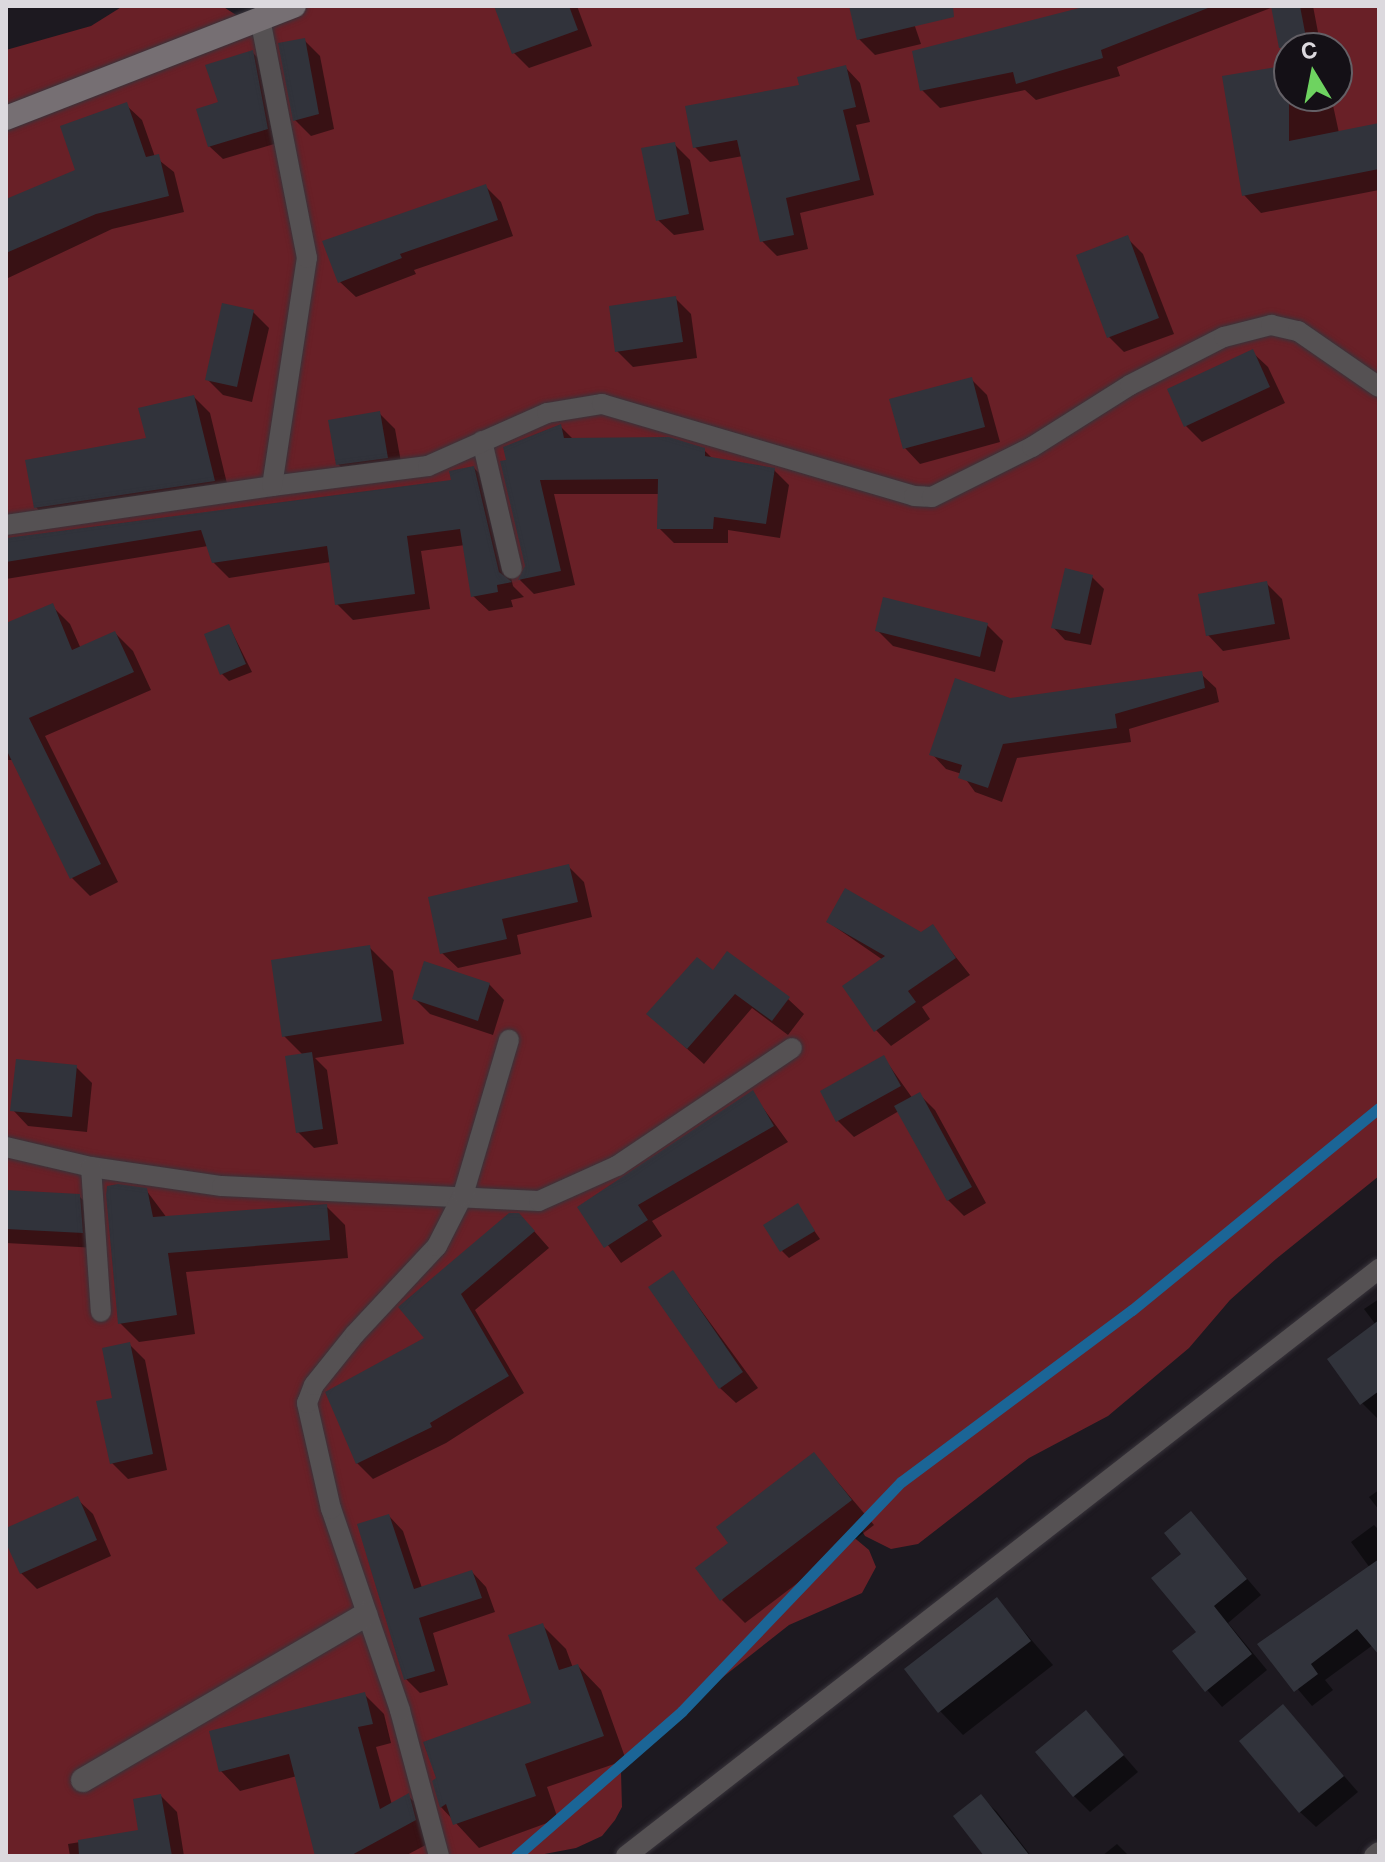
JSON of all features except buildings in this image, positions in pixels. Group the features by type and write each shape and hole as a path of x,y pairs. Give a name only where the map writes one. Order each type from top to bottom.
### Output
{"main road":[{"path":"6,118 294,6"}],"street":[{"path":"83,1780 365,1615"}],"lane":[{"path":"260,19 307,258 272,486"},
{"path":"6,525 272,486 413,470 547,413 602,404 914,496 932,497 1032,447 1130,385 1246,328 1271,325 1298,331 1379,387"},
{"path":"482,441 512,569"},
{"path":"439,1856 400,1710 331,1509 307,1403 314,1385 355,1334 437,1246 463,1195 509,1040"},
{"path":"6,1147 91,1167 292,1192 463,1195 523,1201 556,1194 617,1166 792,1048"},
{"path":"91,1167 101,1312"},
{"path":"626,1856 1379,1269"},
{"path":"1374,1856 1379,1852"}],"shaded area":[{"path":"123,6 222,6 252,25 301,6 1379,6 1379,1176 1276,1259 1230,1300 1189,1348 1108,1416 1029,1458 918,1544 891,1549 865,1536 859,1526 851,1535 869,1550 876,1567 862,1593 789,1625 690,1703 631,1756 621,1772 622,1807 615,1820 602,1836 576,1848 534,1856 6,1856 6,50 91,26"}],"waterway":[{"path":"516,1856 682,1711 901,1482 1132,1310 1379,1108"}]}
